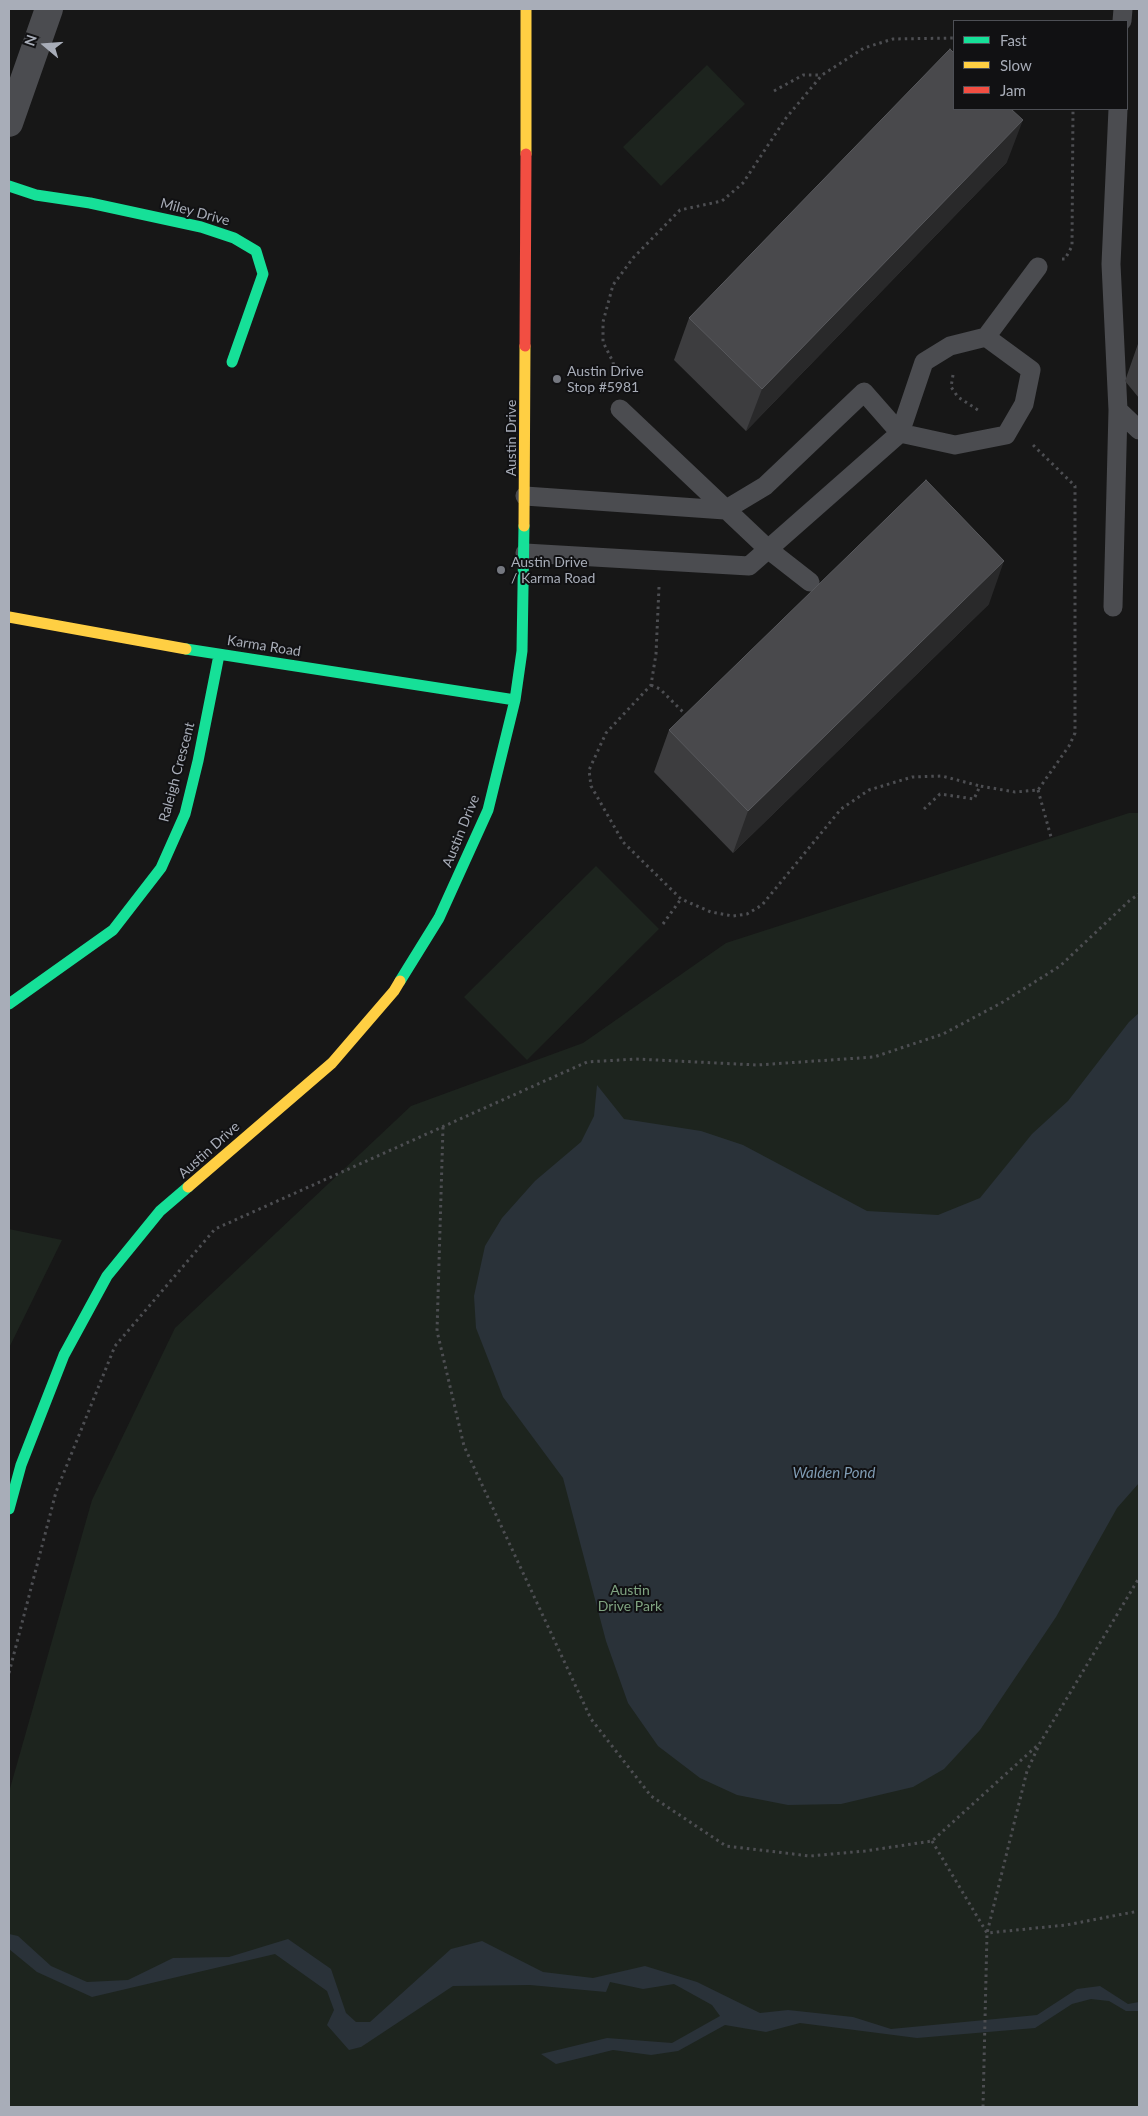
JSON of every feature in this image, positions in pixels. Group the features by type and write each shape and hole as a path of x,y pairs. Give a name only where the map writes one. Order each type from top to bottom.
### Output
{"street":[{"path":"9,123 49,9"},
{"name":"Austin Drive","path":"9,1509 21,1465 64,1355 107,1276 160,1212 332,1063 394,991 439,918 488,810 516,700 522,650 526,496 526,9"},
{"name":"Miley Drive","path":"9,186 36,195 202,227 234,238 256,251 263,274 232,362"},
{"name":"Karma Road","path":"9,617 219,655 516,700"},
{"name":"Raleigh Crescent","path":"9,1004 113,930 161,868 185,814 198,761 219,655"}],"lane":[{"path":"1113,606 1118,410 1111,264 1118,110"},
{"path":"525,553 749,566 900,433 924,362 950,346 986,337 1038,267"},
{"path":"526,496 725,510 765,486 864,392 900,433 955,446 1006,435 1024,404 1031,370 986,337"},
{"path":"620,409 725,510 769,550 810,582"},
{"path":"1118,410 1139,430"}],"path":[{"path":"620,409 613,362 603,342 603,322 612,285 633,258 680,210 722,201 743,183 786,118 822,75 864,48 893,39 953,38"},
{"path":"774,91 803,75 822,75"},
{"path":"1038,267 1065,259 1072,246 1073,110"},
{"path":"950,346 955,364 951,387 958,397 986,414 996,437"},
{"path":"661,560 656,654 651,685 606,732 589,770 591,786 623,842 681,899 711,912 733,916 747,914 762,905 841,809 868,790 912,777 942,776 980,786 1015,792 1038,790 1069,746 1075,733 1075,486 1012,424"},
{"path":"651,685 660,689 688,717"},
{"path":"924,809 940,794 974,799 980,786"},
{"path":"1038,790 1051,837"},
{"path":"9,1674 56,1492 115,1346 215,1229 588,1062 636,1059 757,1065 874,1057 909,1045 952,1029 1003,1002 1060,966 1129,901 1139,894"},
{"path":"662,924 681,899"},
{"path":"444,1126 437,1331 464,1446 591,1719 651,1796 726,1846 810,1856 865,1851 932,1841 1040,1743"},
{"path":"983,2107 987,1933 1027,1771 1040,1743 1139,1578"},
{"path":"932,1841 987,1933"},
{"path":"987,1933 1066,1925 1139,1912"}],"green space":[{"path":"707,65 745,104 661,186 623,147"},
{"name":"Austin Drive Park","path":"1129,813 1139,813 1139,2107 9,2107 9,1792 92,1500 175,1328 411,1106 583,1043 726,943"},
{"path":"596,866 659,929 527,1060 464,997"},
{"path":"9,1229 62,1240 9,1348"}],"water":[{"name":"Walden Pond","path":"1139,1013 1139,1483 1117,1508 1056,1617 980,1730 944,1769 913,1787 841,1804 788,1805 737,1795 700,1778 658,1746 628,1703 606,1641 563,1478 503,1397 476,1328 474,1296 485,1246 502,1218 535,1181 581,1142 594,1116 597,1085 624,1119 701,1131 743,1145 867,1211 938,1215 980,1198 1032,1134 1068,1101 1129,1022"},
{"path":"9,1934 18,1936 51,1966 87,1982 128,1980 173,1958 229,1957 288,1939 331,1969 346,2013 356,2022 370,2022 451,1949 482,1941 543,1972 593,1978 645,1966 697,1982 760,2013 788,2010 853,2017 891,2029 1037,2015 1077,1989 1100,1986 1128,2004 1139,2002 1139,2011 1126,2011 1109,2001 1091,1999 1072,2004 1035,2028 917,2038 800,2023 766,2032 725,2025 678,2051 651,2055 613,2050 556,2064 541,2054 607,2038 672,2043 720,2016 712,2005 674,1984 643,1989 610,1982 606,1992 530,1985 453,1986 361,2047 349,2050 327,2025 334,2010 327,1991 275,1954 92,1997 37,1972 9,1949"}],"building":[{"path":"950,49 953,52 953,110 1012,110 1023,120 762,389 689,318"},
{"path":"926,480 1004,561 748,811 669,730"}],"traffic: fast":[{"path":"9,186 36,195 90,203 201,227 234,238 256,251 263,274 232,362"},
{"path":"400,981 439,918 488,810 515,700 522,651 524,526"},
{"path":"186,649 515,700"},
{"path":"9,1004 113,930 161,868 185,814 198,761 219,655"},
{"path":"9,1509 21,1465 64,1355 107,1276 160,1211 188,1187"}],"traffic: slow":[{"path":"526,9 526,154"},
{"path":"524,526 525,346"},
{"path":"9,617 186,649"},
{"path":"188,1187 332,1063 394,991 400,981"}],"traffic: jam":[{"path":"525,346 526,154"}],"place":[{"name":"Austin Drive Stop #5981","path":"557,379"},
{"name":"Austin Drive / Karma Road","path":"501,570"}]}
